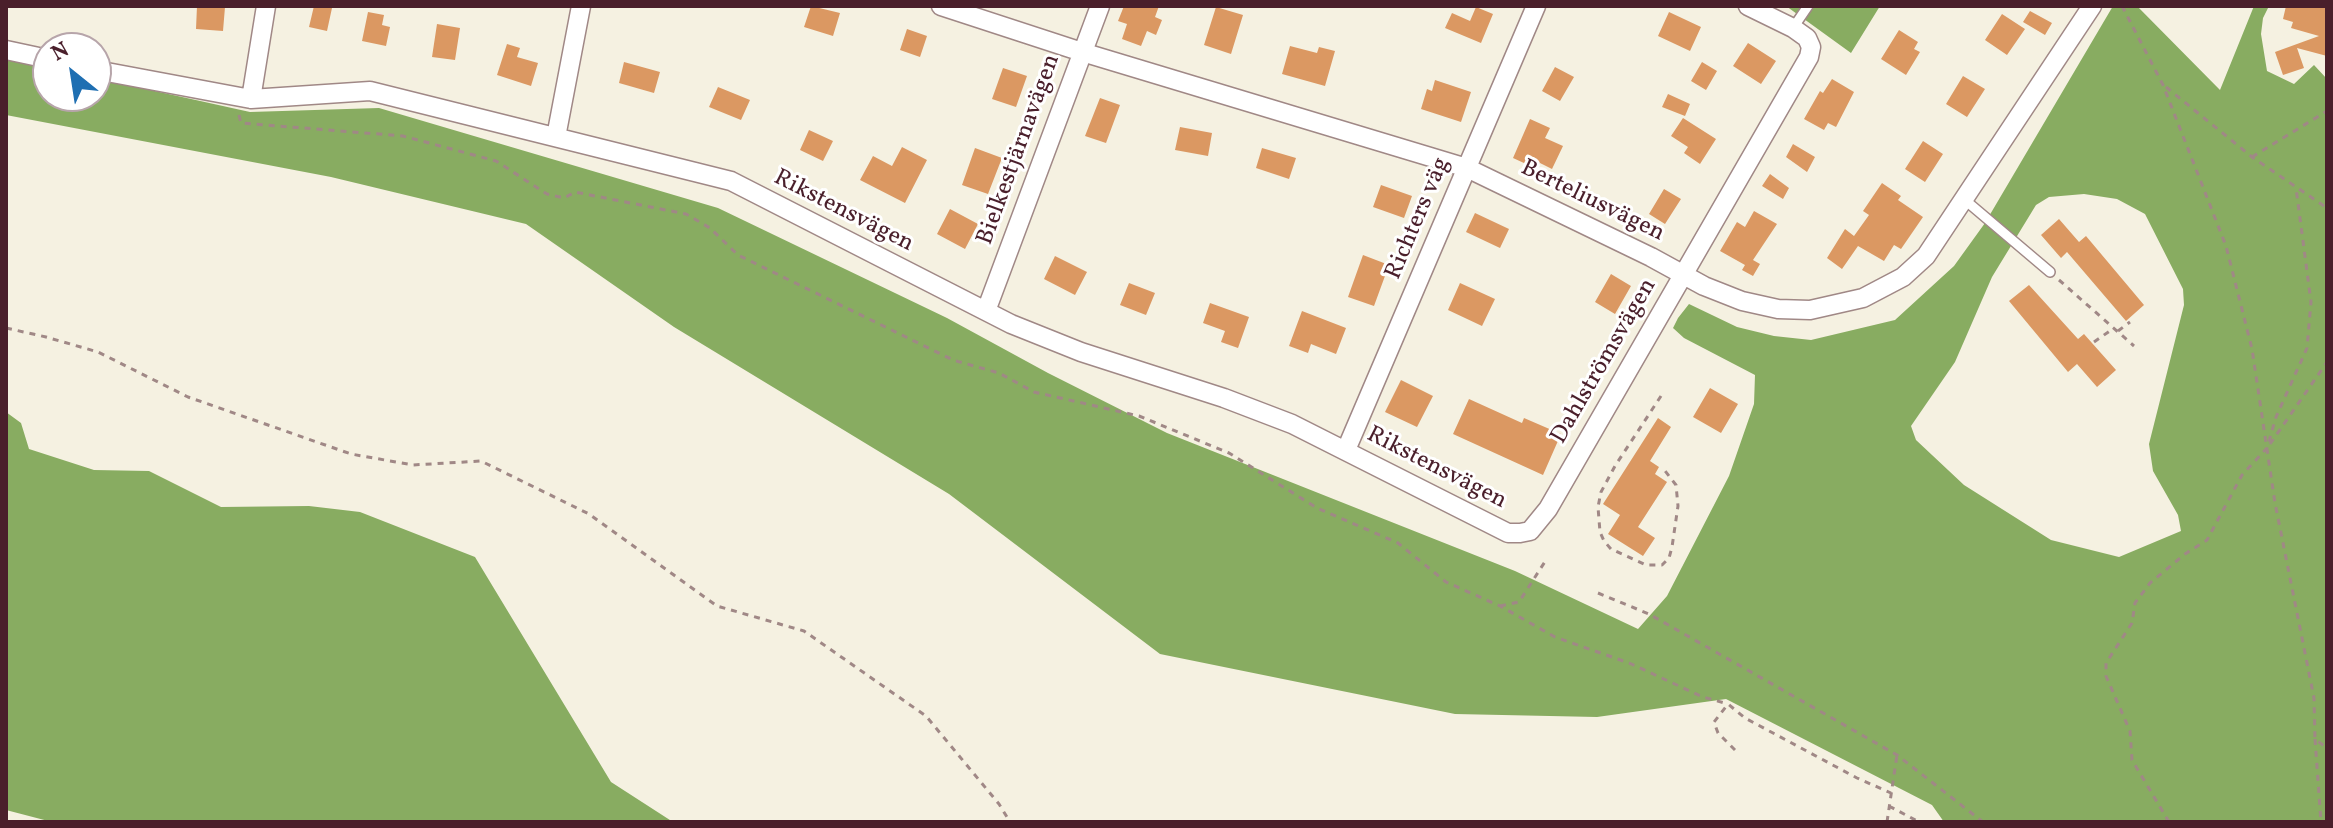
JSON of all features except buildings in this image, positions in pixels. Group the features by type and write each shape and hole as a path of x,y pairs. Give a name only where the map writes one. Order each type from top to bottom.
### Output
{"street":[{"path":"243,97 266,6"},
{"path":"556,137 581,6"},
{"name":"Berteliusvägen","path":"941,6 1082,52 1467,168 1682,275 1742,301 1778,309 1810,310 1863,298 1903,277 1926,256 2092,6"},
{"name":"Bielkestjärnavägen","path":"986,311 1100,6"},
{"name":"Richters väg","path":"1346,450 1536,6"},
{"path":"1748,6 1793,28"},
{"name":"Dahlströmsvägen","path":"1530,531 1548,509 1809,57 1811,47 1807,38 1793,28"},
{"path":"6,50 32,56"},
{"name":"Rikstensvägen","path":"112,73 243,97 370,91 731,181 1011,324 1081,352 1279,419 1508,533 1530,531"}],"lane":[{"path":"1793,28 1808,6"},
{"path":"1965,200 2050,272"}],"path":[{"path":"2122,6 2163,85 2226,246 2252,349 2275,503 2314,698 2315,739 2325,821"},
{"path":"2163,85 2252,157 2327,208"},
{"path":"243,97 241,123 403,136 496,161 547,194 564,198 575,192 686,214 710,228 738,255 953,360 999,373 1034,392 1139,416 1229,453 1317,508 1398,543 1446,582 1500,606 1555,637 1629,663 1703,697 1728,704 1745,718 1891,793"},
{"path":"2252,157 2327,111"},
{"path":"2267,448 2276,417 2307,348 2310,329 2311,302 2296,188"},
{"path":"2050,272 2134,346"},
{"path":"2094,342 2130,322"},
{"path":"6,328 98,352 188,397 351,454 413,465 481,461 589,514 717,606 804,631 926,716 999,804 1010,822"},
{"path":"2169,822 2132,760 2130,731 2106,676 2106,663 2132,623 2135,603 2150,583 2207,540 2242,475 2267,448 2327,362"},
{"path":"1661,396 1615,466 1601,492 1598,507 1604,541 1611,549 1646,565 1662,565 1669,558 1672,547 1677,492 1674,482 1662,467"},
{"path":"1500,606 1519,602 1546,560"},
{"path":"1598,593 1649,614 1897,755 1983,822"},
{"path":"1728,704 1714,722 1718,733 1735,750"},
{"path":"2315,739 2327,748"},
{"path":"1887,822 1897,755"},
{"path":"1889,806 1919,822"}],"green space":[{"path":"1786,6 1880,6 1851,53"},
{"path":"2113,6 2137,6 2220,90 2254,6 2269,6 2263,18 2261,34 2267,71 2294,84 2314,65 2327,79 2327,822 1944,822 1932,805 1726,699 1597,717 1455,714 1160,654 949,494 674,327 526,224 331,177 6,115 6,59 32,65 32,112 112,112 112,82 250,112 379,108 718,208 947,318 1167,433 1515,571 1638,629 1667,596 1729,476 1754,404 1755,375 1684,338 1673,328 1689,304 1737,327 1774,336 1811,340 1895,320 1954,266 1985,223","holes":["2084,194 2117,199 2145,214 2183,289 2184,305 2149,444 2153,471 2178,515 2181,531 2119,557 2051,540 1964,485 1916,440 1911,426 1955,362 1992,277 2036,205 2049,197"]},
{"path":"6,412 21,423 29,449 94,470 149,471 221,507 309,506 360,512 475,557 611,782 673,822 52,822 6,810"}]}
